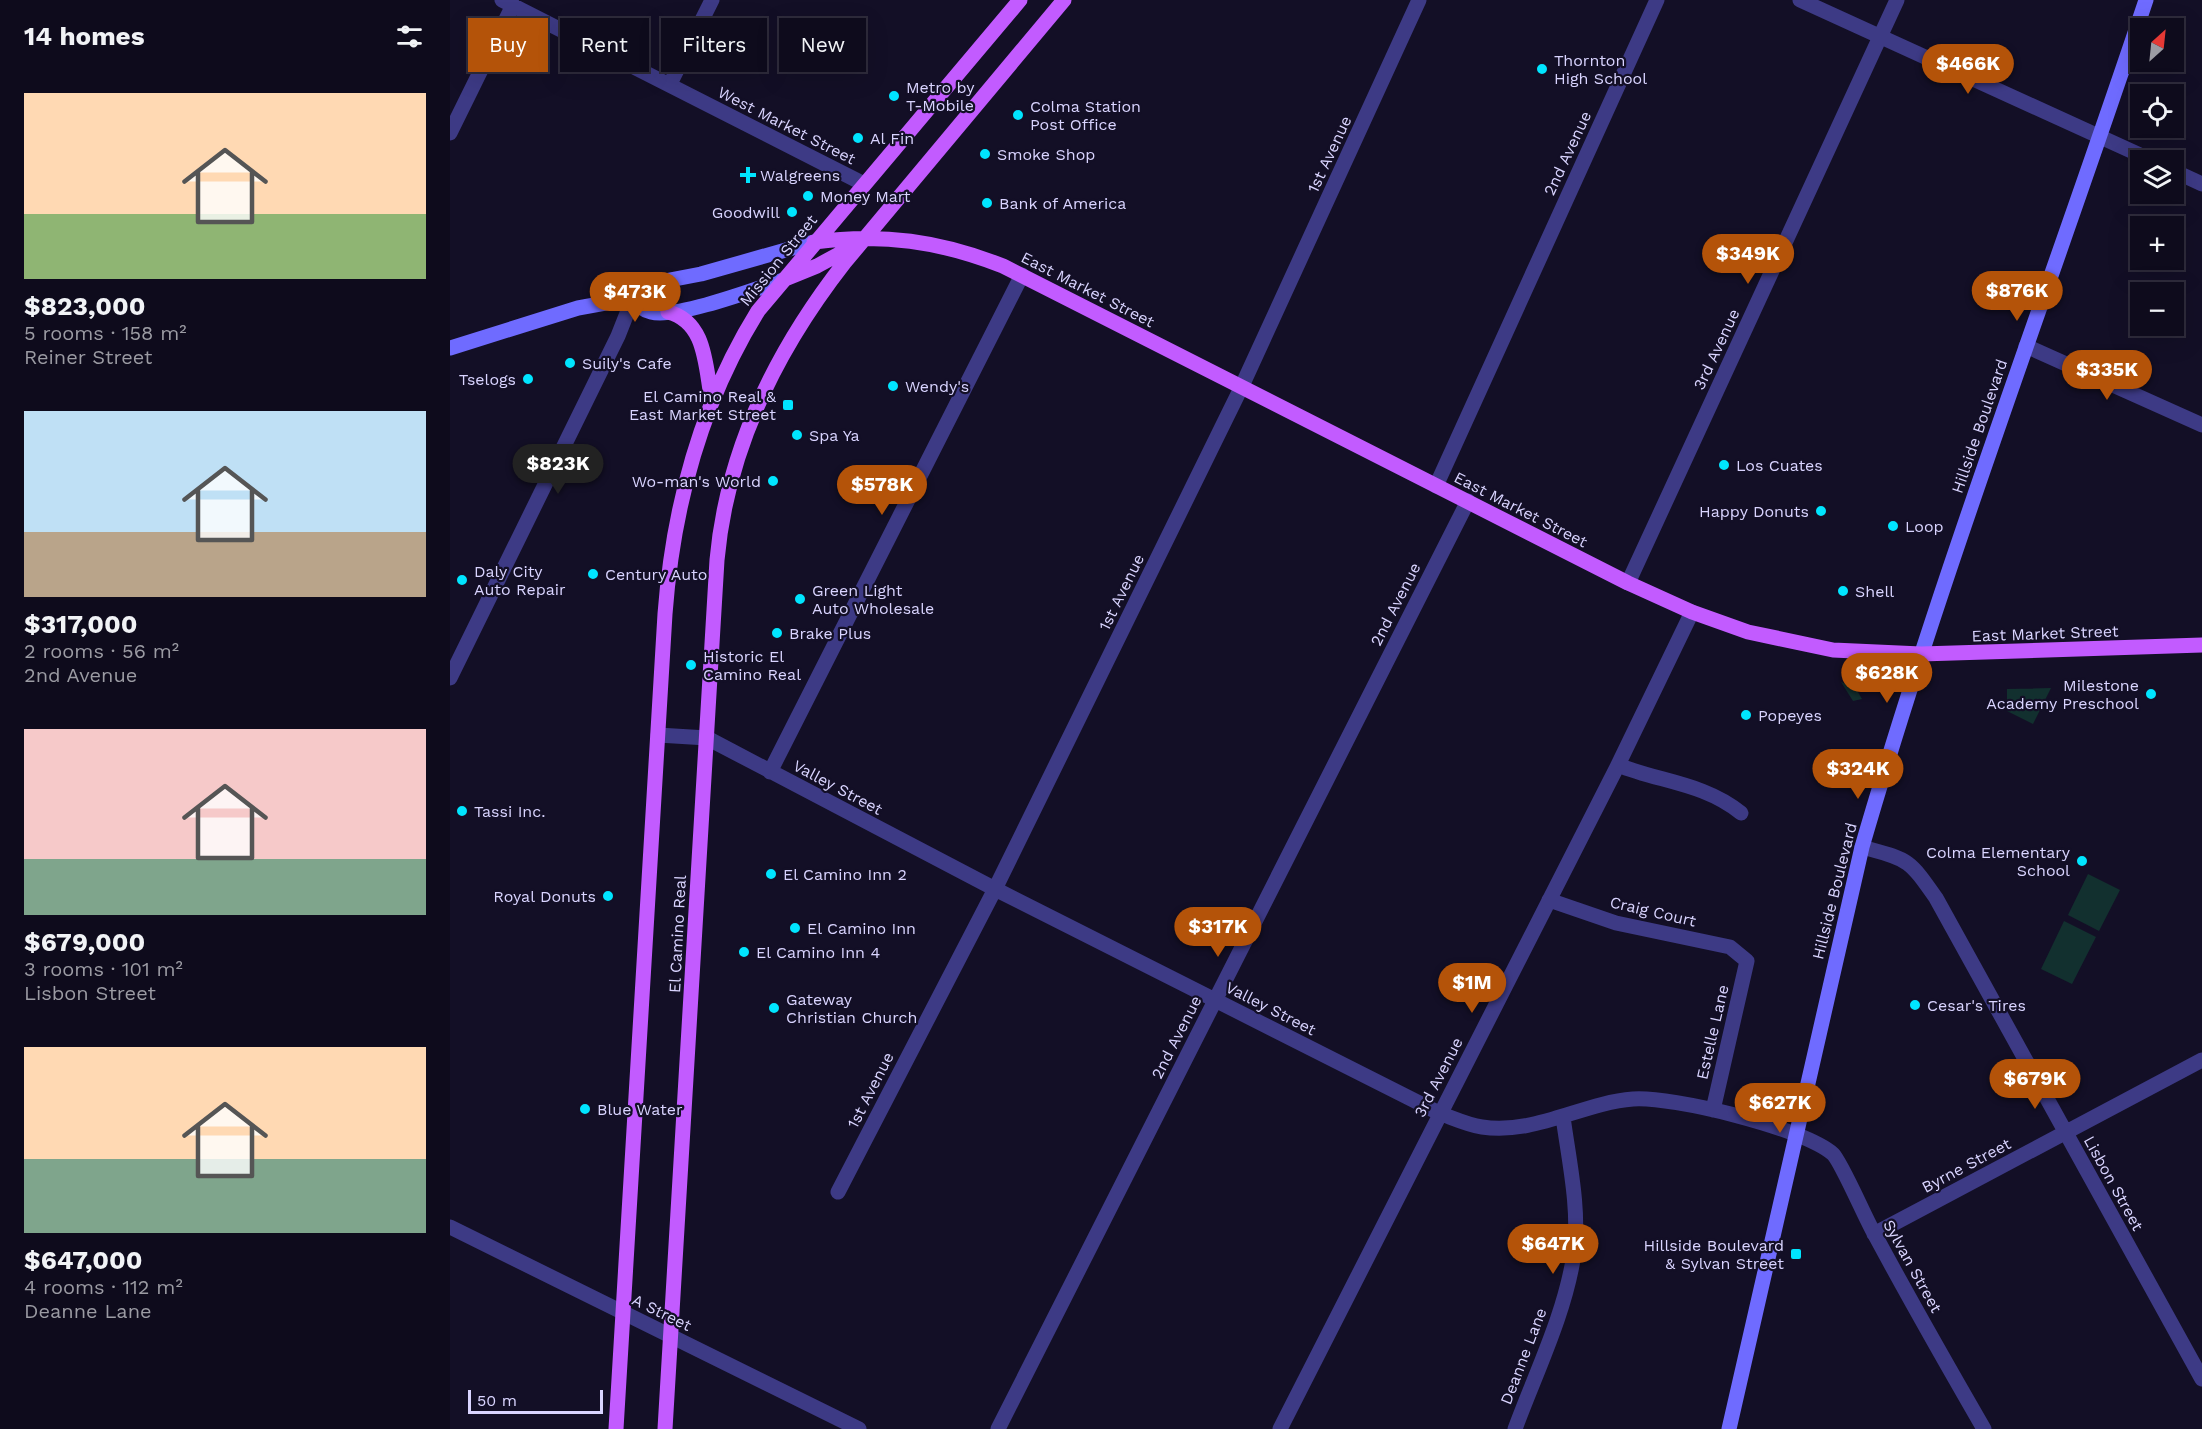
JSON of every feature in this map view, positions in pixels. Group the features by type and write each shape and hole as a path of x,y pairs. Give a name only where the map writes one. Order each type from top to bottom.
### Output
{"main road":[{"name":"Mission Street","path":"662,669 673,535 692,457 712,401 752,321 783,280 1020,0"},
{"path":"633,298 650,312 668,312 732,297 783,280 833,258 864,238 1064,0"},
{"name":"Hillside Boulevard","path":"1732,1426 1862,847 1921,654 2146,0"},
{"name":"East Market Street","path":"814,243 864,238 898,238 938,245 1022,275 1628,583 1692,612 1748,632 1790,643 1860,652 1921,654 2202,645"},
{"name":"El Camino Real","path":"665,1429 721,521 742,444 773,372 816,300 864,238"},
{"path":"450,348 559,313 633,298 654,284 701,274 814,243"},
{"path":"668,312 684,317 696,329 712,401"},
{"name":"El Camino Real","path":"616,1429 662,669"}],"street":[{"path":"670,84 712,0"},
{"name":"1st Avenue","path":"838,1192 995,889 1241,388 1419,0"},
{"name":"2nd Avenue","path":"1436,486 1657,0"},
{"path":"1800,0 2130,151"},
{"name":"3rd Avenue","path":"1628,583 1897,0"},
{"path":"450,133 508,3"},
{"name":"West Market Street","path":"508,3 864,184"},
{"path":"2184,176 2202,184"},
{"path":"770,772 1022,275"},
{"path":"450,678 615,342 633,298"},
{"path":"2026,346 2202,425"},
{"name":"2nd Avenue","path":"998,1429 1468,501"},
{"name":"3rd Avenue","path":"1280,1429 1618,765 1692,612"},
{"name":"Valley Street","path":"658,735 706,738 995,889 1439,1113 1482,1127 1515,1127 1563,1116 1601,1103 1635,1099 1675,1102 1713,1110 1797,1135"},
{"path":"1618,765 1637,773 1696,787 1726,801 1741,813"},
{"name":"Lisbon Street","path":"1862,847 1904,859 1914,866 1936,898 2202,1379"},
{"name":"Craig Court","path":"1549,900 1617,923 1730,947 1747,961"},
{"name":"Estelle Lane","path":"1713,1110 1747,961"},
{"name":"Byrne Street","path":"1874,1234 2202,1060"},
{"name":"Deanne Lane","path":"1515,1429 1566,1293 1574,1252 1575,1204 1563,1116"},
{"name":"Sylvan Street","path":"1797,1135 1834,1155 1874,1234 1984,1429"},
{"name":"A Street","path":"450,1227 859,1429"}],"green space":[{"path":"1841,682 1855,687 1862,699 1853,701"},
{"path":"2051,688 2033,724 2007,711 2007,689"},
{"path":"2088,874 2120,890 2099,931 2068,915"},
{"path":"2064,921 2096,937 2072,984 2041,969"}],"place":[{"name":"Thornton High School","path":"1542,69"},
{"name":"Metro by T-Mobile","path":"894,96"},
{"name":"Colma Station Post Office","path":"1018,115"},
{"name":"Al Fin","path":"858,138"},
{"name":"Smoke Shop","path":"985,154"},
{"name":"Walgreens","path":"748,175"},
{"name":"Money Mart","path":"808,196"},
{"name":"Bank of America","path":"987,203"},
{"name":"Goodwill","path":"792,212"},
{"name":"Suily's Cafe","path":"570,363"},
{"name":"Tselogs","path":"528,379"},
{"name":"Wendy's","path":"893,386"},
{"name":"El Camino Real & East Market Street","path":"788,405"},
{"name":"Spa Ya","path":"797,435"},
{"name":"Los Cuates","path":"1724,465"},
{"name":"Wo-man's World","path":"773,481"},
{"name":"Happy Donuts","path":"1821,511"},
{"name":"Loop","path":"1893,526"},
{"name":"Century Auto","path":"593,574"},
{"name":"Daly City Auto Repair","path":"462,580"},
{"name":"Shell","path":"1843,591"},
{"name":"Green Light Auto Wholesale","path":"800,599"},
{"name":"Brake Plus","path":"777,633"},
{"name":"Historic El Camino Real","path":"691,665"},
{"name":"Milestone Academy Preschool","path":"2151,694"},
{"name":"Popeyes","path":"1746,715"},
{"name":"Tassi Inc.","path":"462,811"},
{"name":"Colma Elementary School","path":"2082,861"},
{"name":"El Camino Inn 2","path":"771,874"},
{"name":"Royal Donuts","path":"608,896"},
{"name":"El Camino Inn","path":"795,928"},
{"name":"El Camino Inn 4","path":"744,952"},
{"name":"Cesar's Tires","path":"1915,1005"},
{"name":"Gateway Christian Church","path":"774,1008"},
{"name":"Blue Water","path":"585,1109"},
{"name":"Hillside Boulevard & Sylvan Street","path":"1796,1254"}]}
